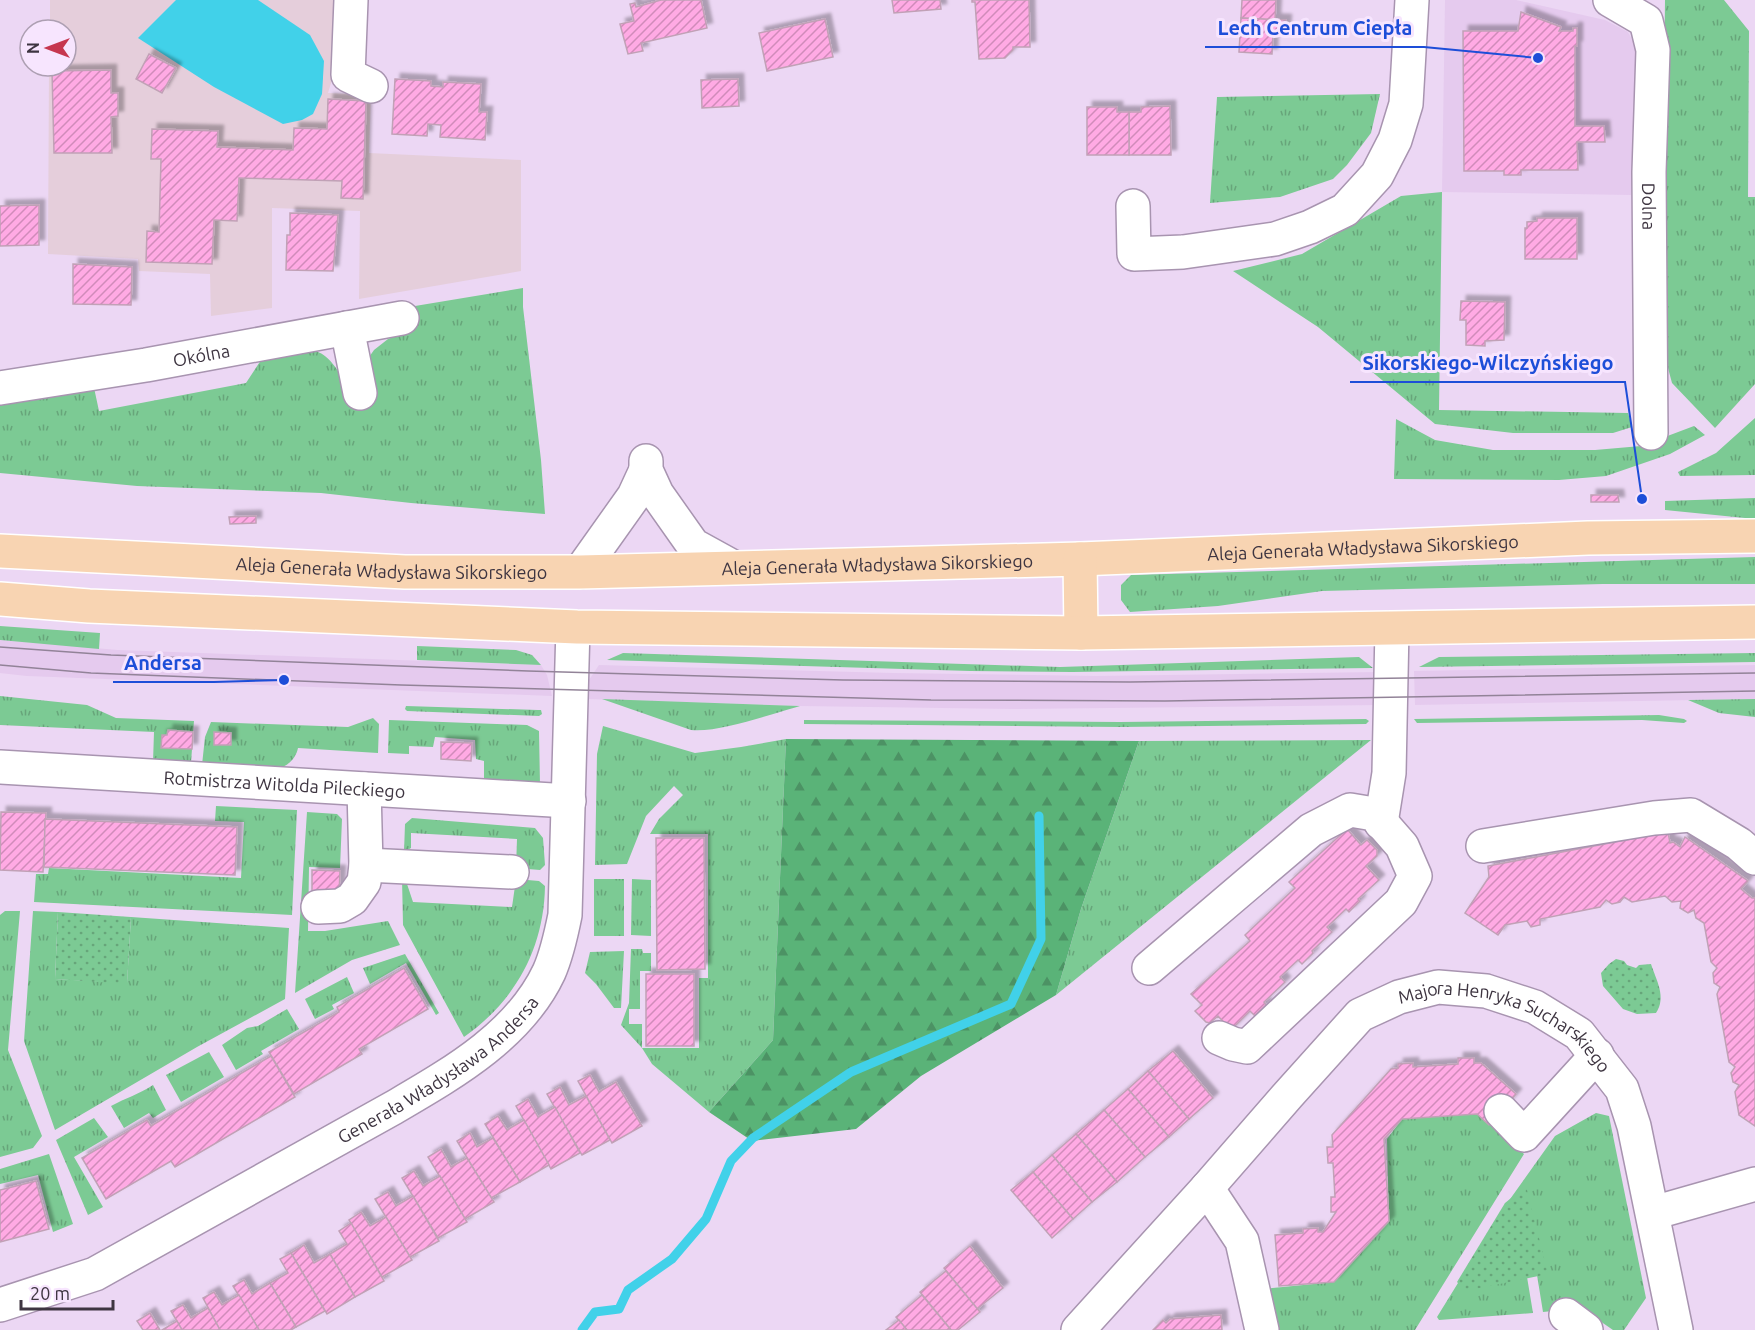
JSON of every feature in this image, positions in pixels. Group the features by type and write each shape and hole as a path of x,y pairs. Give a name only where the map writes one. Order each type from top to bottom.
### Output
{"main road":[{"name":"Aleja Generała Władysława Sikorskiego","path":"0,551 405,572 580,572 1080,559 1588,538 1755,536"},
{"path":"1080,559 1081,633"},
{"path":"0,599 89,606 573,627 1081,633 1755,622"}],"street":[{"path":"351,0 348,75 371,86"},
{"path":"1133,206 1134,255 1183,252 1275,239 1310,227 1345,210 1377,175 1395,140 1406,104 1412,0"},
{"name":"Dolna","path":"1610,0 1646,21 1653,50 1649,172 1651,433"},
{"name":"Okólna","path":"0,388 146,365 402,318"},
{"path":"347,328 360,393"},
{"path":"580,572 634,496 646,466 657,494 693,545 733,567"},
{"name":"Generała Władysława Andersa","path":"0,1305 95,1274 440,1080 483,1050 508,1028 536,994 549,972 559,947 565,915 573,627"},
{"path":"1381,823 1389,773 1392,628"},
{"name":"Rotmistrza Witolda Pileckiego","path":"0,767 569,801"},
{"path":"318,907 339,906 352,899 363,882 366,865 364,789"},
{"path":"1149,968 1311,830 1350,810 1374,814 1402,846 1414,876 1401,902 1247,1047 1220,1038"},
{"path":"1483,846 1654,818 1691,815 1739,844 1755,858"},
{"path":"366,865 512,872"},
{"name":"Majora Henryka Sucharskiego","path":"1078,1330 1360,1015 1399,997 1438,987 1486,991 1535,1007 1579,1034 1622,1089 1634,1126 1676,1330"},
{"path":"1501,1111 1524,1135 1597,1055"},
{"path":"1653,1213 1755,1184"},
{"path":"1207,1188 1242,1242 1262,1330"}],"shaded area":[{"path":"50,0 341,0 340,53 328,93 371,95 369,153 521,160 521,271 359,299 360,211 272,208 272,308 211,316 210,274 139,271 138,259 48,254 49,78 78,78 78,18 50,18"},
{"path":"1445,0 1516,0 1605,20 1628,32 1637,49 1631,195 1442,192"},
{"path":"0,640 118,650 541,665 547,675 552,696 27,676 0,673"},
{"path":"599,665 1097,676 1380,672 1381,705 1013,709 800,706 587,699 589,680"},
{"path":"1755,665 1755,699 1415,705 1414,671"}],"green space":[{"path":"1665,0 1724,0 1749,31 1748,197 1755,197 1755,384 1715,428 1672,383 1661,342"},
{"path":"1380,94 1371,133 1347,165 1333,179 1280,197 1210,203 1217,97"},
{"path":"1442,192 1439,410 1628,413 1632,427 1613,433 1513,433 1435,424 1318,327 1233,271 1302,254 1401,196"},
{"path":"523,288 523,307 545,514 321,493 137,486 0,473 0,399 93,383 99,411 246,383 263,357 308,349 325,356 342,377 367,360 374,350 388,339 411,330 409,307"},
{"path":"1755,418 1755,475 1680,476 1678,472 1716,453"},
{"path":"1396,419 1435,440 1493,450 1595,450 1641,446 1694,426 1705,435 1670,454 1606,476 1559,480 1394,479"},
{"path":"1755,498 1755,519 1665,510 1665,501"},
{"path":"1755,557 1755,584 1603,584 1322,591 1218,606 1130,612 1121,600 1121,585 1131,575"},
{"path":"0,626 100,633 99,649 0,640"},
{"path":"417,646 516,650 532,655 541,665 417,660"},
{"path":"623,653 1060,667 1359,657 1373,668 970,671 607,660"},
{"path":"1755,653 1755,662 1419,667 1439,657"},
{"path":"0,696 87,705 116,718 194,721 193,732 168,731 162,748 192,749 191,763 153,762 154,732 0,725"},
{"path":"602,699 800,706 730,726 691,730"},
{"path":"1755,699 1755,717 1719,713 1688,700"},
{"path":"406,706 541,710 542,714 539,716 407,711"},
{"path":"1659,715 1687,721 1684,723 1642,720 1417,723 1414,719"},
{"path":"373,718 379,724 378,753 298,748 290,762 275,769 202,765 205,737 211,722 348,727"},
{"path":"1366,719 1369,721 1366,724 1120,727 804,724 804,720 1120,722"},
{"path":"389,720 527,725 539,731 540,785 484,782 484,761 476,759 475,740 435,737 433,747 409,746 409,754 388,753"},
{"path":"603,726 695,753 786,739 773,1040 709,1112 652,1064 642,1048 699,1048 699,978 708,978 708,834 650,834 659,819 683,795 674,786 646,816 627,864 595,865 597,754"},
{"path":"786,739 1139,741 1081,909 1056,995 921,1076 856,1129 752,1141 709,1112 773,1040"},
{"path":"1371,740 1056,995 1081,909 1139,741"},
{"path":"216,806 297,810 292,915 34,902 36,874 48,874 49,868 241,878 244,822 215,821"},
{"path":"307,812 337,814 342,819 340,868 309,867 308,931 325,931 388,921 400,945 352,960 295,993"},
{"path":"412,818 535,828 543,838 545,865 540,870 516,868 517,839 411,833 411,848 404,852 405,824"},
{"path":"402,878 405,878 413,902 512,907 516,879 539,881 545,886 539,931 523,972 498,1007 464,1037 403,925"},
{"path":"594,879 624,879 624,936 594,936"},
{"path":"632,879 651,880 651,936 631,935"},
{"path":"5,911 20,911 8,1050 42,1136 33,1148 0,1157 0,915"},
{"path":"33,911 58,912 55,979 127,983 131,917 289,928 285,999 197,1047 55,1130 24,1041"},
{"path":"58,912 131,917 127,984 55,979"},
{"path":"631,949 642,949 643,953 651,953 651,971 640,971 640,1009 629,1009 629,1024 642,1024 642,1048 621,1025 629,1003"},
{"path":"624,951 621,1008 614,1008 585,973 590,952"},
{"path":"405,954 439,1013 436,1015 406,963 370,984 363,968"},
{"path":"1616,959 1636,968 1639,965 1651,964 1661,995 1656,1013 1637,1014 1623,1009 1603,986 1601,973"},
{"path":"347,977 354,993 332,1005 334,1009 315,1019 305,999"},
{"path":"287,1009 299,1029 261,1051 263,1054 236,1070 222,1045 247,1028 258,1026"},
{"path":"209,1052 224,1077 181,1102 166,1075"},
{"path":"153,1085 166,1110 153,1118 149,1113 124,1128 111,1106"},
{"path":"1596,1113 1609,1116 1646,1298 1624,1330 1613,1330 1581,1308 1543,1312 1537,1275 1527,1277 1533,1313 1439,1320 1437,1317 1508,1202 1555,1136"},
{"path":"1477,1114 1524,1154 1415,1330 1271,1330 1263,1289 1334,1282 1389,1221 1387,1139 1402,1119"},
{"path":"94,1118 108,1137 74,1157 103,1207 88,1215 56,1140"},
{"path":"49,1154 73,1224 53,1232 38,1175 0,1184 0,1169"},
{"path":"1526,1186 1548,1274 1466,1291 1457,1282 1505,1203"}],"water":[{"path":"176,0 258,0 310,35 324,61 322,94 313,114 302,120 283,124 214,87 138,38"}],"building":[{"path":"661,0 701,0 707,28 641,43 643,51 628,54 620,24 634,21 630,4 635,3 636,7"},
{"path":"892,0 940,0 941,9 894,13"},
{"path":"972,0 1029,0 1030,47 1013,47 1005,58 979,59 975,2"},
{"path":"1242,0 1276,0 1275,20 1241,18"},
{"path":"1521,12 1561,27 1559,31 1573,31 1573,28 1577,28 1575,126 1604,126 1605,142 1577,142 1578,170 1521,170 1521,175 1504,175 1504,171 1464,171 1463,31 1518,31"},
{"path":"1241,18 1286,20 1285,34 1273,33 1272,54 1239,52"},
{"path":"825,19 833,57 767,71 759,33"},
{"path":"149,54 176,68 162,93 136,79"},
{"path":"111,70 111,93 118,93 118,116 111,117 112,153 54,153 52,78 78,78 78,71"},
{"path":"395,79 431,81 431,86 443,87 443,82 481,84 479,112 487,112 485,140 440,137 441,125 428,124 427,136 392,134"},
{"path":"738,79 739,106 702,108 701,80"},
{"path":"328,99 366,101 363,199 341,198 342,181 239,178 237,221 214,220 212,264 146,262 147,231 159,232 161,159 151,159 152,129 218,131 217,147 293,150 294,128 327,129"},
{"path":"1170,106 1171,155 1129,155 1129,112 1141,112 1141,107"},
{"path":"1087,107 1117,107 1117,112 1129,112 1129,155 1087,155"},
{"path":"39,205 39,245 0,246 0,206"},
{"path":"290,213 338,215 333,271 286,270"},
{"path":"1537,218 1577,218 1577,259 1525,259 1525,228 1527,228 1527,222 1537,221"},
{"path":"73,264 132,267 131,305 73,304"},
{"path":"1461,301 1505,302 1504,340 1485,341 1485,346 1466,345 1466,320 1460,320"},
{"path":"1591,495 1618,495 1619,502 1591,502"},
{"path":"256,516 256,523 230,524 229,517"},
{"path":"168,730 193,732 192,749 161,748 162,735 167,735"},
{"path":"214,732 231,733 231,745 214,745"},
{"path":"441,742 472,743 471,761 441,759"},
{"path":"1,812 46,813 43,872 0,870"},
{"path":"45,819 237,827 235,875 44,867"},
{"path":"1347,829 1361,845 1367,840 1377,850 1377,856 1366,866 1379,880 1358,899 1360,901 1349,912 1346,909 1327,927 1332,932 1302,964 1298,960 1280,977 1285,982 1264,1002 1266,1005 1255,1016 1250,1011 1231,1030 1218,1016 1210,1023 1206,1022 1195,1011 1202,1005 1191,994 1250,941 1245,935 1295,888 1289,882"},
{"path":"1668,832 1670,843 1673,842 1680,847 1685,837 1748,881 1741,889 1755,898 1755,1126 1739,1115 1735,1092 1739,1085 1733,1082 1731,1073 1735,1067 1729,1062 1717,994 1720,987 1714,983 1713,973 1717,968 1711,962 1704,923 1696,918 1694,910 1688,913 1680,908 1681,901 1672,902 1665,896 1632,902 1624,897 1620,902 1612,904 1606,900 1600,907 1540,919 1540,925 1531,927 1527,921 1505,925 1498,935 1465,913 1489,877 1488,866"},
{"path":"656,838 704,838 705,969 657,970"},
{"path":"312,870 340,871 339,895 312,894"},
{"path":"404,968 428,1009 359,1049 362,1054 294,1094 269,1052 339,1012 337,1007"},
{"path":"646,974 694,974 694,1046 646,1046"},
{"path":"1173,1051 1213,1098 1189,1119 1148,1071"},
{"path":"271,1056 295,1097 175,1167 171,1161 106,1199 82,1158 147,1120 151,1126"},
{"path":"1458,1058 1474,1058 1474,1063 1481,1063 1516,1094 1489,1125 1477,1114 1402,1119 1384,1139 1389,1221 1334,1282 1279,1286 1275,1235 1303,1233 1303,1229 1318,1228 1318,1232 1323,1232 1336,1212 1331,1212 1331,1197 1335,1197 1333,1163 1328,1163 1327,1147 1333,1147 1332,1135 1391,1069 1398,1068 1398,1064 1413,1063 1413,1067 1458,1064"},
{"path":"1148,1071 1189,1119 1169,1137 1128,1089"},
{"path":"590,1075 599,1092 616,1082 642,1126 612,1143 578,1081"},
{"path":"560,1087 569,1105 586,1096 610,1140 582,1155 547,1094"},
{"path":"1128,1089 1169,1137 1145,1157 1104,1110"},
{"path":"528,1099 538,1117 555,1107 580,1153 551,1169 516,1106"},
{"path":"1104,1110 1145,1157 1117,1182 1076,1134"},
{"path":"498,1116 507,1130 524,1120 549,1165 520,1182 485,1124"},
{"path":"470,1133 477,1147 493,1138 520,1182 491,1198 457,1141"},
{"path":"1076,1134 1117,1182 1092,1202 1052,1155"},
{"path":"441,1149 451,1167 467,1158 494,1202 465,1219 428,1157"},
{"path":"1052,1155 1092,1202 1073,1219 1033,1172"},
{"path":"414,1171 423,1186 440,1176 467,1222 438,1238 402,1178"},
{"path":"1033,1172 1073,1219 1052,1238 1011,1190"},
{"path":"36,1181 49,1229 0,1242 0,1190"},
{"path":"388,1192 396,1206 413,1196 439,1241 410,1257 375,1199"},
{"path":"361,1212 370,1226 386,1217 412,1260 382,1277 349,1220"},
{"path":"351,1223 384,1281 355,1297 330,1254 347,1244 339,1231"},
{"path":"304,1245 314,1263 330,1254 355,1297 327,1314 291,1253"},
{"path":"970,1246 1003,1288 977,1309 944,1268"},
{"path":"291,1253 325,1311 296,1327 270,1283 288,1273 280,1259"},
{"path":"946,1271 980,1312 958,1330 951,1330 920,1292"},
{"path":"244,1280 252,1294 270,1283 296,1327 291,1330 259,1330 233,1286"},
{"path":"214,1292 222,1305 239,1295 259,1330 220,1330 203,1298"},
{"path":"922,1295 951,1330 907,1330 896,1317"},
{"path":"183,1305 191,1318 208,1308 220,1330 182,1330 171,1311"},
{"path":"150,1313 160,1330 143,1330 137,1321"},
{"path":"1221,1315 1222,1330 1153,1330 1163,1320 1166,1323 1170,1319"},
{"path":"899,1320 907,1330 886,1330"},
{"path":"177,1321 182,1330 162,1330"}],"waterway":[{"path":"582,1330 595,1312 619,1309 628,1290 672,1259 706,1219 731,1161 753,1138 851,1072 1011,1004 1041,939 1039,816"}],"tram line":[{"path":"0,647 111,655 843,680 1130,682 1755,673"},
{"path":"0,665 91,673 401,685 931,700 1165,701 1755,691"}],"place":[{"name":"Lech Centrum Ciepła","path":"1538,58"},
{"name":"Sikorskiego-Wilczyńskiego","path":"1642,499"},
{"name":"Andersa","path":"284,680"}]}
